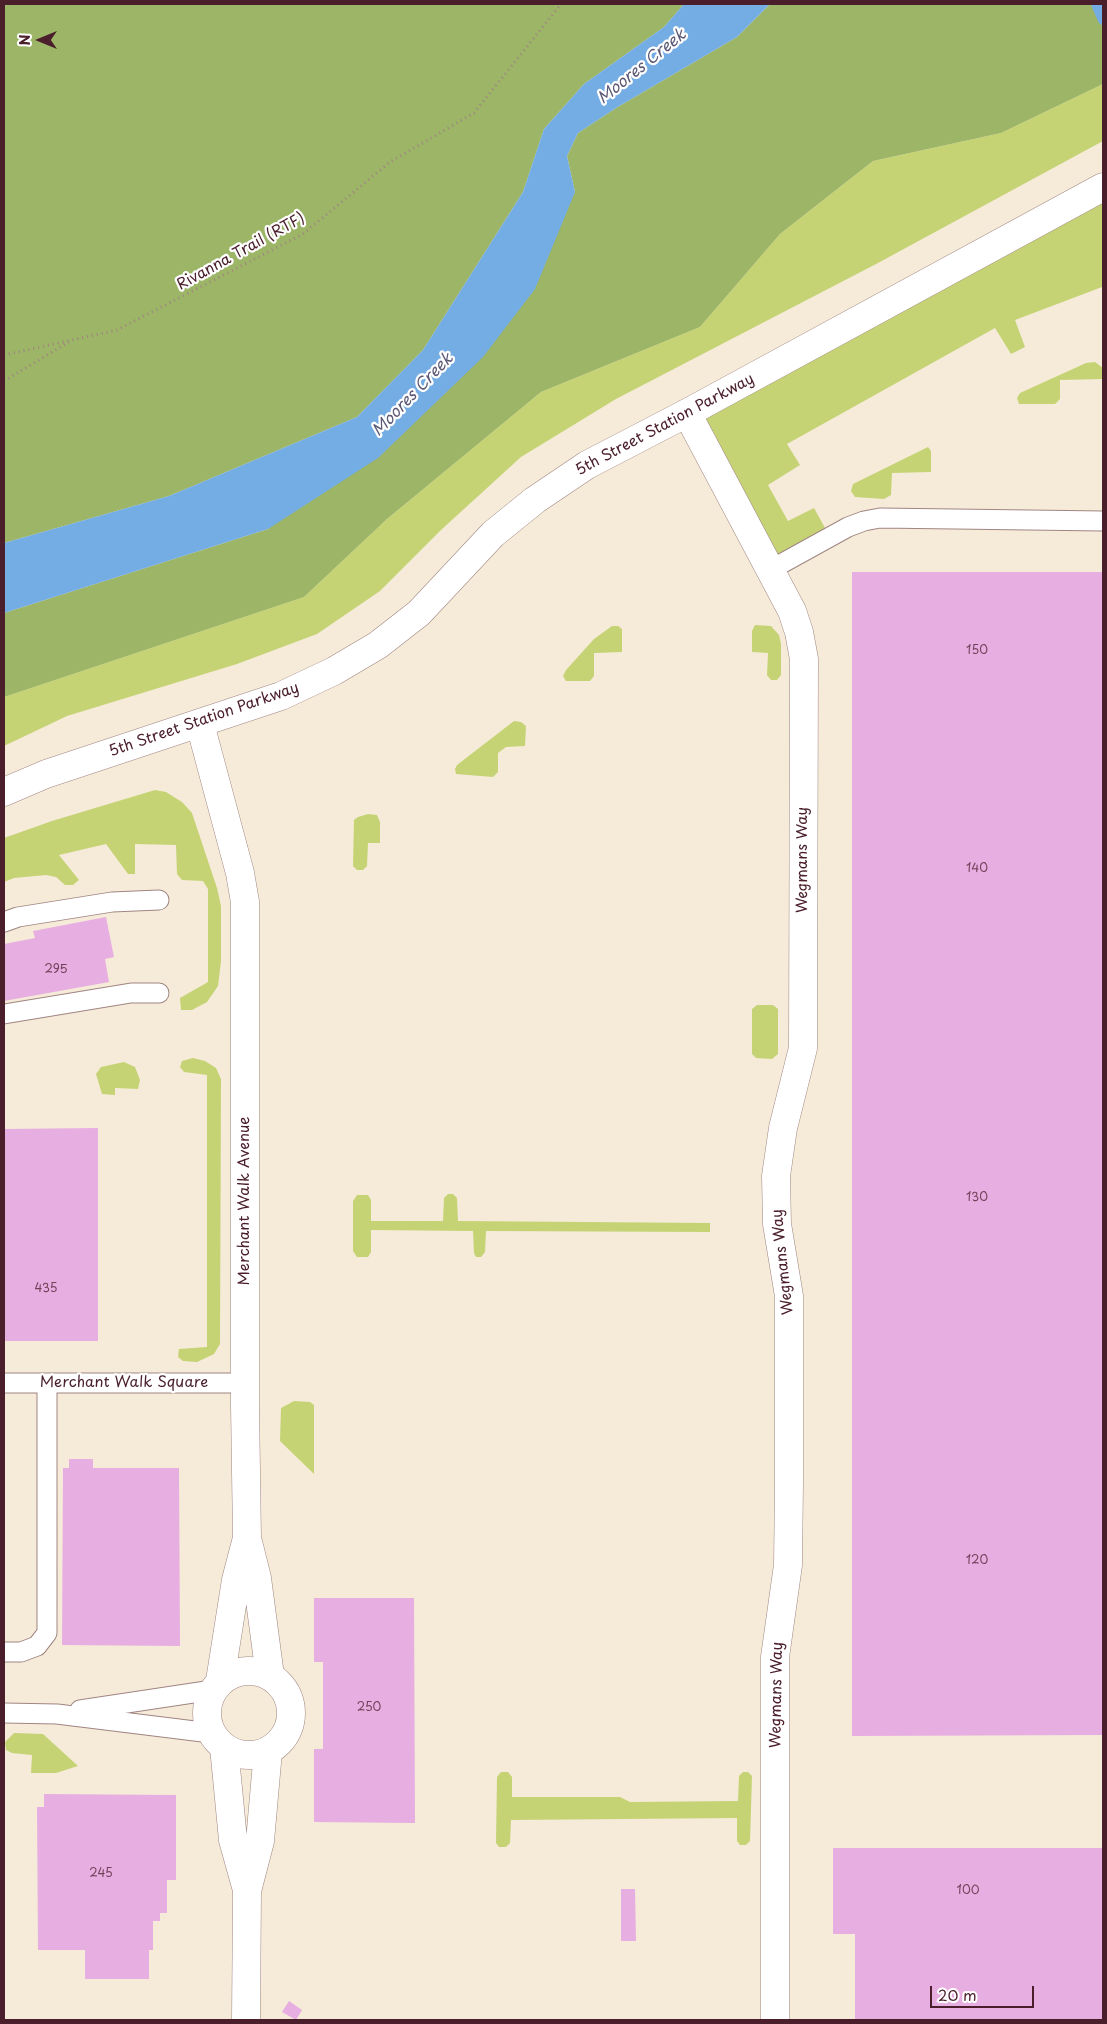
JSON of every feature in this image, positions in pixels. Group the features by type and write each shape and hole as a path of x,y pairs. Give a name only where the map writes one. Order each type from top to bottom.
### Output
{"street":[{"name":"5th Street Station Parkway","path":"4,792 46,774 281,696 334,671 378,645 419,613 493,534 535,500 587,465 1103,187"},
{"name":"Wegmans Way","path":"686,413 792,611 799,632 804,659 803,1048 783,1128 776,1176 777,1224 789,1296 789,1483 788,1565 775,1657 775,2020"},
{"name":"Merchant Walk Avenue","path":"200,724 240,873 245,902 245,1383 247,1538 236,1580 217,1686"},
{"path":"247,1538 257,1578 270,1676"},
{"path":"218,1740 239,1755 251,1756 268,1751 282,1739 288,1729 291,1717 286,1693 279,1684 270,1676 257,1671 244,1671 231,1674 217,1686 208,1700 207,1722 218,1740 233,1840 248,1891"},
{"path":"246,2020 248,1891 260,1841 268,1751"}],"lane":[{"path":"770,570 848,527 880,518 1103,521"},
{"path":"4,922 18,917 112,902 159,900"},
{"path":"4,1014 131,993 159,993"},
{"name":"Merchant Walk Square","path":"4,1383 245,1383"},
{"path":"4,1652 21,1652 37,1646 47,1633 47,1383"},
{"path":"57,1714 217,1686"},
{"path":"4,1713 57,1714 218,1740"}],"path":[{"name":"Rivanna Trail (RTF)","path":"4,355 117,330 303,234 390,162 474,113 561,4"},
{"path":"4,381 74,339"}],"green space":[{"path":"4,4 684,4 664,27 584,84 544,129 523,192 423,350 357,417 169,496 4,543"},
{"path":"770,4 1103,4 1103,84 1001,133 873,161 780,234 700,327 541,392 387,519 304,597 4,697 4,613 268,529 575,192 567,156 578,133 616,108 737,37"},
{"path":"1103,84 1103,141 878,263 616,399 521,457 441,530 380,591 317,634 237,664 67,716 4,746 4,697 304,597 387,519 541,392 700,327 780,234 873,161 1001,133"},
{"path":"1103,187 1103,288 1015,320 1025,347 1011,354 995,328 787,444 800,465 768,485 788,521 814,508 830,537 770,570 687,413"},
{"path":"1095,362 1103,368 1103,379 1060,380 1060,399 1055,404 1019,404 1017,398 1020,393 1086,363"},
{"path":"928,447 931,451 931,472 892,473 891,495 884,499 855,497 851,491 853,484"},
{"path":"755,625 771,626 779,635 781,644 781,675 777,680 771,680 767,675 768,653 752,652 752,631"},
{"path":"612,626 618,626 622,629 622,652 594,653 594,676 590,681 566,681 563,676 566,670 594,639"},
{"path":"514,721 521,722 526,726 525,746 506,747 498,753 498,772 493,777 456,774 455,769 457,765"},
{"path":"155,790 166,792 182,802 192,813 217,888 221,906 221,961 218,986 207,1002 192,1010 181,1010 180,998 208,982 208,889 203,881 182,880 177,874 176,845 135,844 135,874 128,874 106,844 59,855 79,880 73,885 65,885 56,877 46,875 14,878 4,882 4,838 52,821"},
{"path":"368,814 377,815 380,822 380,843 368,843 367,866 363,870 357,870 353,866 354,820"},
{"path":"757,1005 773,1005 778,1009 778,1054 772,1059 756,1058 752,1054 752,1009"},
{"path":"193,1058 205,1061 216,1068 221,1079 220,1344 214,1354 197,1362 183,1361 178,1357 179,1349 207,1347 207,1075 184,1072 180,1067 182,1061"},
{"path":"124,1062 135,1067 140,1080 138,1089 115,1088 115,1095 102,1094 96,1074 101,1067"},
{"path":"448,1194 453,1194 457,1198 458,1221 710,1223 710,1232 486,1231 485,1252 481,1257 476,1257 474,1253 473,1231 371,1230 371,1252 368,1257 357,1257 353,1251 353,1201 357,1195 368,1195 371,1200 371,1221 443,1221 444,1198"},
{"path":"294,1401 310,1402 314,1405 314,1474 280,1441 281,1408"},
{"path":"14,1733 43,1734 78,1766 56,1773 31,1773 32,1755 12,1753 6,1750 5,1742"},
{"path":"501,1772 508,1772 512,1777 512,1797 620,1797 630,1802 738,1801 739,1776 743,1772 748,1772 752,1776 750,1841 746,1845 740,1845 737,1841 737,1818 511,1820 510,1843 506,1847 499,1847 496,1843 497,1777"}],"water":[{"name":"Moores Creek","path":"684,4 770,4 737,37 616,108 578,133 567,156 575,192 535,289 483,357 378,458 268,529 4,613 4,543 169,496 357,417 423,350 523,192 544,129 584,84 664,27"}],"building":[{"path":"852,572 1103,572 1103,1735 852,1736"},
{"path":"106,917 114,957 105,959 109,982 4,1001 4,944 35,938 33,931"},
{"path":"98,1128 98,1341 4,1341 4,1129"},
{"path":"69,1459 93,1459 93,1468 179,1468 180,1646 62,1645 63,1468 69,1468"},
{"path":"314,1598 414,1598 415,1823 314,1822 314,1749 323,1749 323,1662 314,1662"},
{"path":"44,1794 176,1795 176,1880 167,1880 167,1913 160,1913 160,1921 153,1921 153,1950 149,1950 149,1979 85,1979 85,1950 38,1950 37,1807 44,1807"},
{"path":"833,1848 1103,1848 1103,2020 855,2020 855,1934 833,1934"},
{"path":"621,1889 635,1889 636,1941 621,1941"},
{"path":"289,2001 302,2010 296,2020 282,2012"}],"waterway":[{"path":"1096,4 1103,20"}]}
